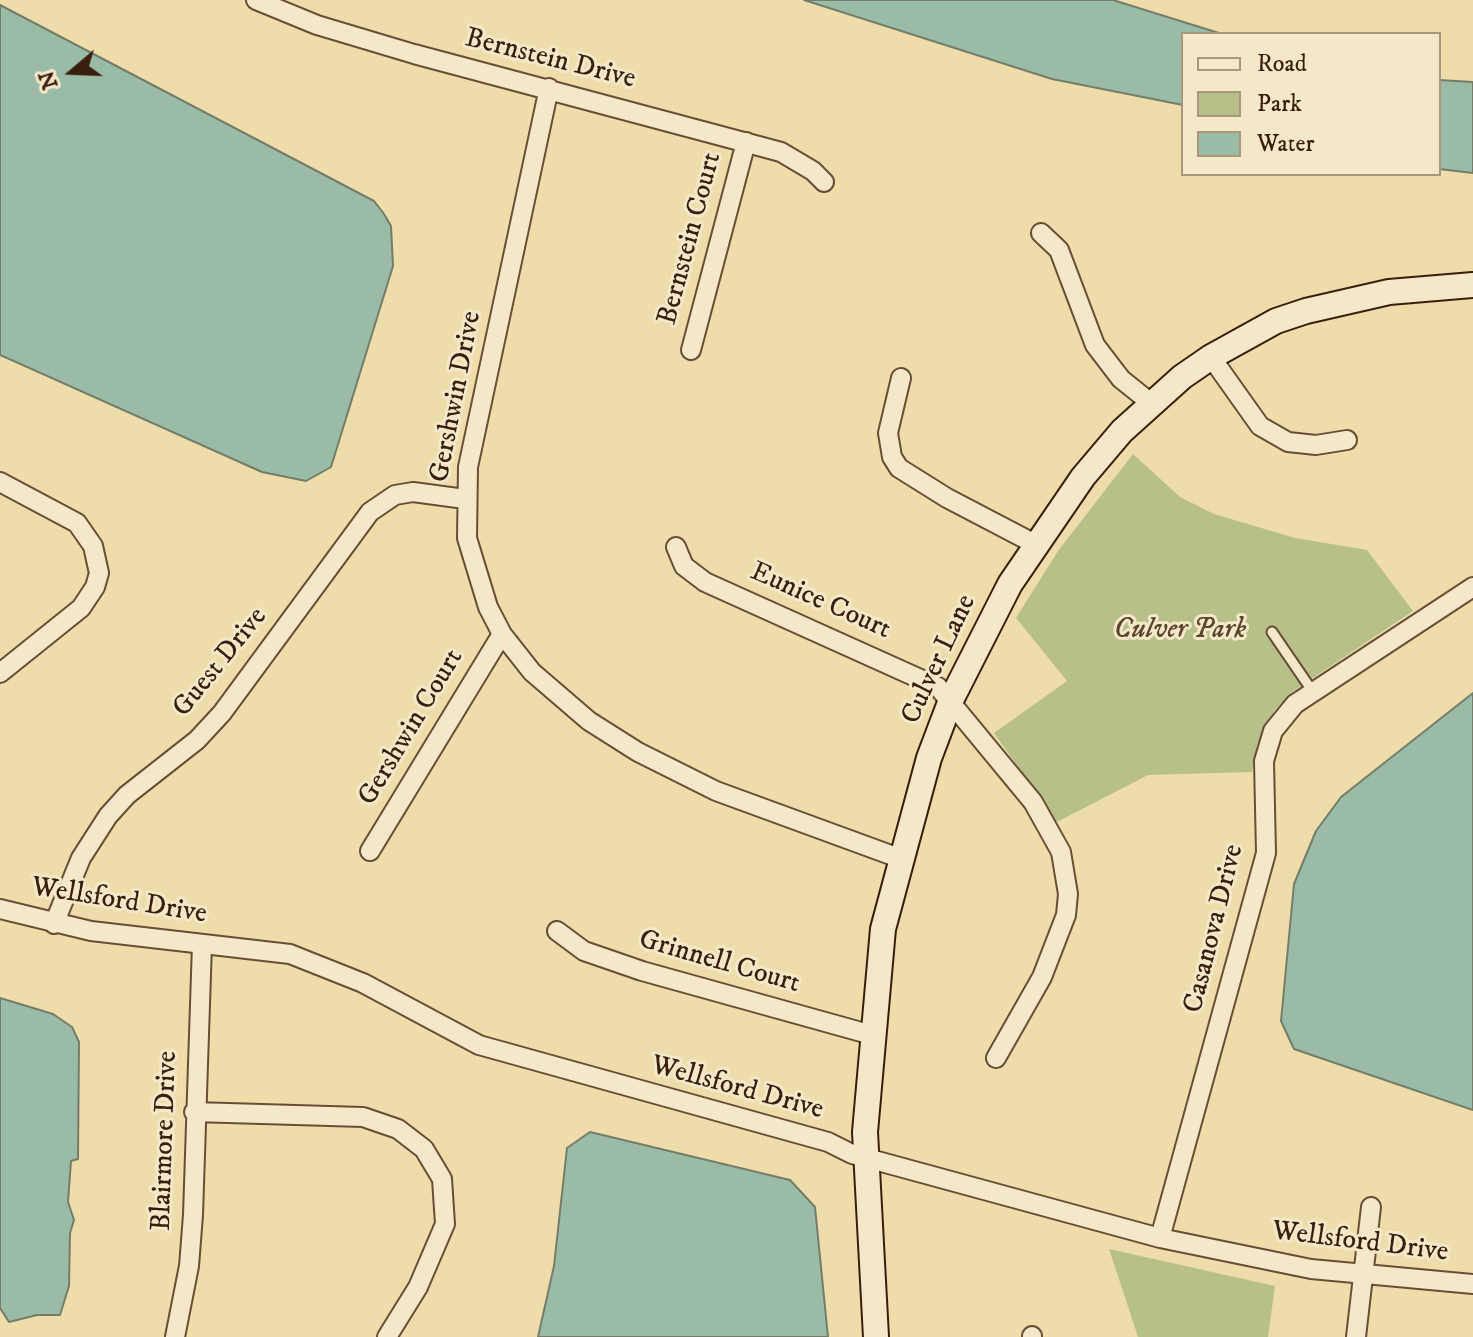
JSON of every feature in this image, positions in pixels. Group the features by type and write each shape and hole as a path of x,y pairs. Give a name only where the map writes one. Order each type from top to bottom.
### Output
{"street":[{"name":"Bernstein Drive","path":"256,0 317,25 414,54 746,142 796,159 824,182"},
{"name":"Gershwin Drive","path":"549,88 468,467 465,499 470,556 479,585 502,634 532,672 554,693 638,752 716,791 899,858"},
{"name":"Bernstein Court","path":"691,350 746,142"},
{"path":"1041,233 1059,250 1095,345 1121,379 1151,403"},
{"name":"Culver Lane","path":"876,1337 865,1158 872,1035 883,929 899,858 929,758 951,700 982,636 1035,544 1083,477 1151,403 1211,357 1276,321 1306,311 1389,292 1473,285"},
{"path":"1211,357 1260,426 1288,442 1316,445 1347,440"},
{"path":"901,378 888,433 892,457 899,468 947,498 1035,544"},
{"path":"0,482 77,523 93,546 99,573 95,587 81,608 0,673"},
{"name":"Guest Drive","path":"54,924 81,858 108,816 222,713 370,512 395,495 413,492 465,499"},
{"name":"Eunice Court","path":"676,547 684,566 693,575 923,678 951,700 1033,802 1056,840 1066,873 1068,894 1061,936 996,1058"},
{"name":"Casanova Drive","path":"1160,1238 1266,853 1267,747 1283,716 1313,692 1473,587"},
{"name":"Gershwin Court","path":"370,851 502,634"},
{"name":"Wellsford Drive","path":"0,909 54,924 290,954 363,983 479,1045 828,1142 865,1158 1160,1238 1282,1264 1473,1284"},
{"name":"Grinnell Court","path":"557,931 584,951 642,971 872,1035"},
{"name":"Blairmore Drive","path":"175,1337 189,1266 202,944"},
{"path":"194,1112 363,1117 398,1129 424,1149 442,1179 446,1196 445,1224 418,1287 387,1337"},
{"path":"1356,1337 1371,1207"}],"lane":[{"path":"1272,632 1313,692"}],"green space":[{"name":"Culver Park","path":"1133,454 1180,497 1214,514 1295,538 1367,550 1413,611 1292,692 1274,711 1257,744 1252,772 1148,775 1057,822 994,733 1067,681 1016,618 1058,551"},
{"path":"1109,1249 1275,1286 1268,1337 1138,1337"}],"water":[{"path":"804,0 1113,0 1216,32 1181,32 1181,105 1052,79"},
{"path":"0,5 374,201 384,214 391,226 393,266 331,467 306,481 262,472 0,355"},
{"path":"1441,80 1473,82 1473,173 1441,169"},
{"path":"1473,693 1473,1110 1294,1049 1281,1021 1294,884 1316,831 1341,797"},
{"path":"0,998 53,1014 72,1027 79,1042 78,1159 71,1161 68,1202 74,1220 70,1233 69,1286 60,1315 37,1315 9,1322 0,1308"},
{"path":"590,1132 790,1180 815,1207 828,1337 538,1337 554,1266 567,1148"}]}
